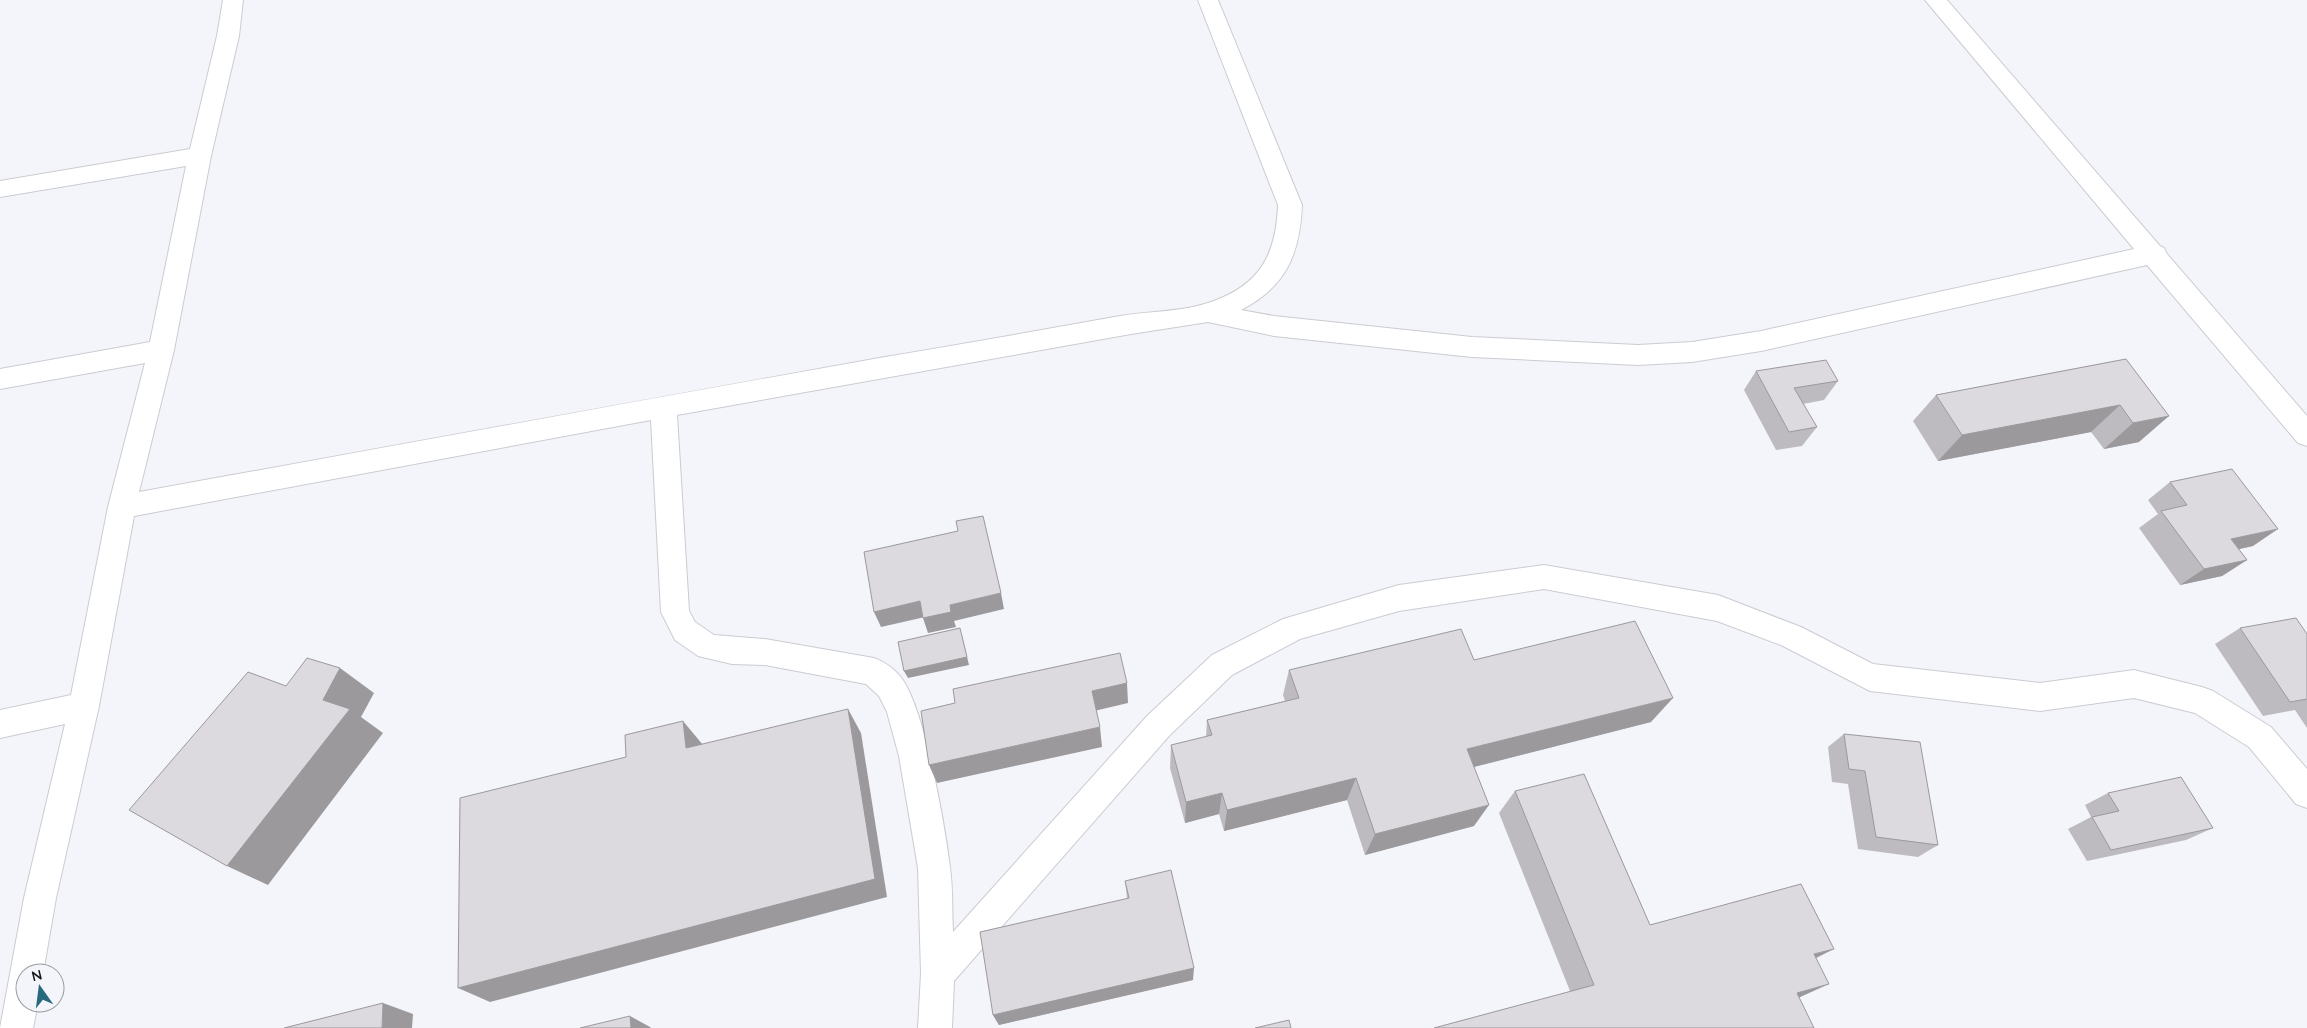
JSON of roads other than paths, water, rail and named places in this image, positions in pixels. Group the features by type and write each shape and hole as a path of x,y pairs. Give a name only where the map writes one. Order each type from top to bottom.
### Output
{"street":[{"path":"122,507 663,407 1121,326 1209,313 1241,299 1263,285 1272,276 1290,225 1290,205 1208,0"},
{"path":"1935,0 2155,254 2307,435"},
{"path":"28,963 40,898 84,706 122,507 161,350 200,156 228,36 231,1"},
{"path":"0,189 200,156"},
{"path":"1209,313 1274,326 1472,347 1638,355 1692,352 1761,341 2155,254"},
{"path":"3,378 161,350"},
{"path":"663,407 675,612 685,631 708,647 732,651 766,652 874,672 890,686 902,711 914,756 934,868 938,974 935,1028"},
{"path":"938,974 1158,726 1222,665 1293,628 1389,601 1544,577 1718,608 1791,636 1870,677 2040,697 2134,684 2202,701 2260,737 2307,793"},
{"path":"0,724 84,706"},
{"path":"16,1028 19,1013"}]}
